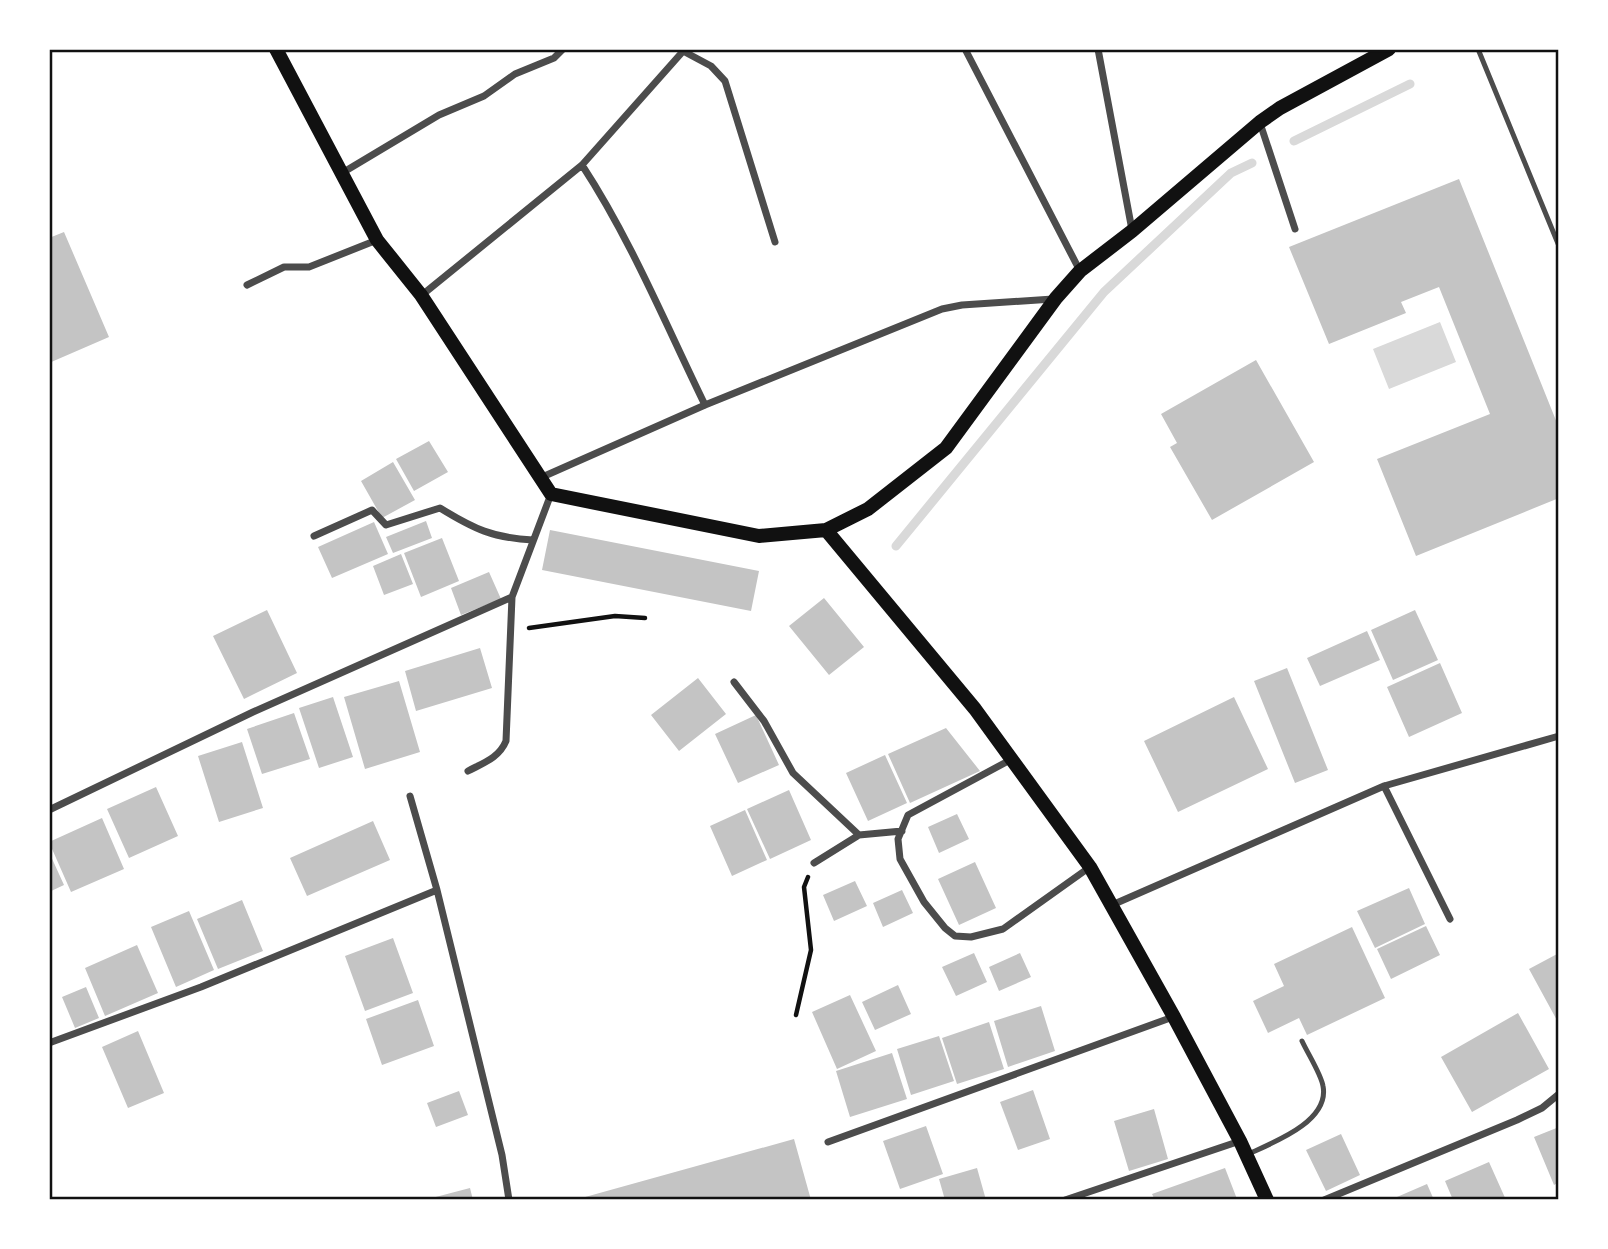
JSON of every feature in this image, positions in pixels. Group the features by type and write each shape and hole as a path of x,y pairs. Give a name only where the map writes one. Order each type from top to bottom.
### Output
{"main road":[{"path":"276,49 377,240 421,295 551,494 759,536 826,530 868,509 946,448 1056,298 1080,271 1132,231 1260,122 1280,108 1389,49"},
{"path":"826,530 975,709 1090,867 1240,1141 1267,1200"}],"street":[{"path":"342,173 439,115 484,96 514,74 554,58 562,49"},
{"path":"965,49 1080,271"},
{"path":"1098,49 1132,231"},
{"path":"421,295 582,165 684,50 711,66 725,81 775,242"},
{"path":"1260,122 1295,229"},
{"path":"582,165 629,247 705,405"},
{"path":"247,285 284,267 309,267 377,240"},
{"path":"539,478 705,405 942,309 1056,298"},
{"path":"468,771 494,757 506,741 512,597 551,494"},
{"path":"314,536 372,510 386,525 440,509 468,526 503,538 533,540"},
{"path":"49,810 253,712 512,597"},
{"path":"734,682 764,721 793,773 859,835"},
{"path":"1112,905 1384,786 1559,736"},
{"path":"1012,759 908,815 898,839 900,859 924,902 955,936 971,937 1003,929 1090,867"},
{"path":"1384,786 1450,919"},
{"path":"410,796 437,890 502,1155 509,1200"},
{"path":"814,863 859,835 902,831"},
{"path":"49,1043 201,987 437,890"},
{"path":"828,1142 1174,1017"},
{"path":"1324,1200 1517,1121 1542,1108 1559,1094"},
{"path":"1065,1200 1240,1141"}],"lane":[{"path":"1478,49 1559,246"},
{"path":"1246,1155 1283,1138 1313,1119 1322,1101 1323,1086 1302,1041"}],"path":[{"path":"511,630 615,616 645,618"},
{"path":"796,1015 811,950 804,887 814,863"}],"shaded area":[{"path":"1440,322 1456,362 1389,389 1373,349"}],"building":[{"path":"1459,179 1559,428 1559,498 1416,556 1377,459 1490,414 1439,287 1401,302 1406,313 1329,344 1289,247"},
{"path":"64,232 109,337 49,363 49,238"},
{"path":"1256,360 1314,462 1212,520 1170,447 1177,443 1161,414"},
{"path":"429,441 448,472 414,491 396,459"},
{"path":"393,462 415,500 382,518 361,481"},
{"path":"426,521 432,538 393,553 386,537"},
{"path":"374,522 388,554 332,578 318,547"},
{"path":"550,530 759,571 751,611 542,570"},
{"path":"442,538 459,581 421,597 404,553"},
{"path":"401,554 413,584 384,595 373,566"},
{"path":"489,572 501,599 461,615 451,588"},
{"path":"824,598 864,647 829,675 789,626"},
{"path":"267,610 297,673 244,699 213,636"},
{"path":"1415,610 1438,660 1393,680 1371,630"},
{"path":"1367,631 1380,660 1320,686 1307,658"},
{"path":"480,648 492,688 416,711 405,671"},
{"path":"1440,663 1462,713 1409,737 1387,687"},
{"path":"1287,668 1328,770 1295,783 1254,681"},
{"path":"698,678 726,714 679,751 651,715"},
{"path":"399,681 420,752 365,769 344,697"},
{"path":"333,697 353,757 319,768 299,708"},
{"path":"1234,697 1268,769 1178,812 1144,741"},
{"path":"294,713 310,759 262,774 247,729"},
{"path":"756,715 779,765 738,783 715,734"},
{"path":"946,728 980,771 910,803 888,754"},
{"path":"242,742 263,808 219,822 198,756"},
{"path":"885,755 907,803 868,821 846,773"},
{"path":"156,787 178,836 129,858 107,809"},
{"path":"789,790 811,840 770,859 747,809"},
{"path":"745,810 767,860 732,876 710,826"},
{"path":"957,814 969,839 939,853 928,827"},
{"path":"102,818 124,869 71,892 49,842"},
{"path":"373,821 390,860 307,896 290,858"},
{"path":"49,852 64,885 49,892"},
{"path":"975,862 996,908 959,925 938,879"},
{"path":"855,881 867,906 834,921 823,895"},
{"path":"1409,888 1425,924 1375,948 1357,911"},
{"path":"902,890 913,913 883,927 873,903"},
{"path":"242,900 263,951 218,969 197,919"},
{"path":"189,911 214,970 176,987 151,927"},
{"path":"1426,926 1440,955 1391,979 1377,949"},
{"path":"1352,927 1385,998 1307,1035 1299,1018 1268,1033 1253,1001 1284,986 1274,964"},
{"path":"393,938 413,993 365,1011 345,956"},
{"path":"137,945 158,993 105,1016 85,968"},
{"path":"974,953 987,982 956,996 942,967"},
{"path":"1020,953 1031,977 999,991 989,967"},
{"path":"1559,953 1559,1024 1529,969"},
{"path":"898,985 911,1014 875,1030 862,1002"},
{"path":"86,987 99,1018 75,1028 62,997"},
{"path":"850,995 876,1051 837,1069 812,1012"},
{"path":"418,1000 434,1046 382,1065 366,1019"},
{"path":"1041,1006 1055,1051 1008,1067 994,1021"},
{"path":"1518,1013 1549,1069 1472,1112 1441,1057"},
{"path":"989,1022 1004,1069 957,1084 942,1038"},
{"path":"138,1031 164,1093 128,1108 102,1047"},
{"path":"939,1036 954,1081 911,1095 897,1049"},
{"path":"892,1053 907,1099 850,1117 836,1071"},
{"path":"1033,1090 1050,1139 1018,1150 1000,1102"},
{"path":"459,1091 468,1115 436,1127 427,1103"},
{"path":"1154,1109 1168,1159 1129,1171 1114,1121"},
{"path":"926,1126 943,1174 900,1189 883,1141"},
{"path":"1559,1127 1559,1182 1554,1185 1534,1137"},
{"path":"1341,1134 1360,1175 1326,1191 1306,1150"},
{"path":"794,1139 811,1200 578,1200 578,1199"},
{"path":"1489,1162 1506,1200 1453,1200 1445,1181"},
{"path":"977,1168 986,1200 945,1200 939,1179"},
{"path":"1225,1168 1237,1199 1155,1200 1152,1194"},
{"path":"1427,1184 1434,1200 1390,1200"},
{"path":"470,1188 473,1200 428,1200 428,1199"}],"waterway":[{"path":"1294,141 1410,84"},
{"path":"896,546 1104,292 1231,173 1252,163"}]}
